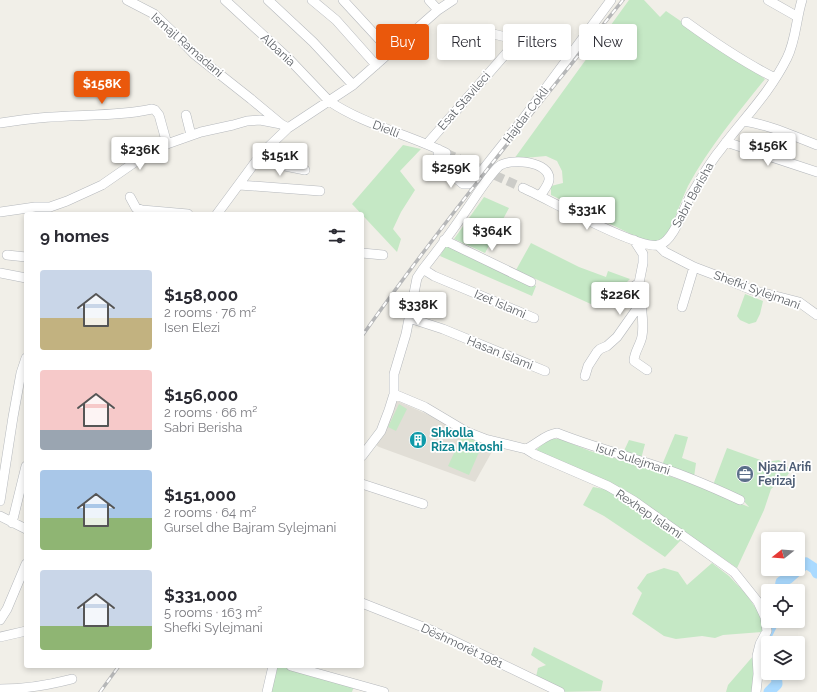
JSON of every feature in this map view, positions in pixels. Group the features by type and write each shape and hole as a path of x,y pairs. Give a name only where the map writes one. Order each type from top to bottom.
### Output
{"street":[{"name":"Ismajl Ramadani","path":"127,0 154,14 176,34 194,54 285,126"},
{"name":"Albania","path":"225,0 289,59 329,101"},
{"path":"268,0 314,42 353,85"},
{"path":"312,0 336,20 376,65"},
{"path":"343,0 376,36"},
{"path":"429,0 438,10"},
{"path":"422,24 453,0"},
{"name":"Hajdar Cokli","path":"442,151 438,163 462,184 472,182 502,146 611,0"},
{"path":"768,0 798,17"},
{"name":"Sabri Berisha","path":"653,245 664,243 671,236 688,200 709,164 763,97 775,78 787,58 796,32 802,0"},
{"path":"686,22 737,58 775,78"},
{"name":"Esat Stavileci","path":"427,144 507,53 514,41 495,34"},
{"path":"219,212 262,153 285,126 329,101 353,85 381,60"},
{"name":"Dielli","path":"329,101 363,120 442,151"},
{"path":"0,123 40,118 134,113 152,109 155,110 159,116 167,144"},
{"path":"186,116 191,135"},
{"path":"0,212 17,211 35,207 50,207 67,201 102,185 138,160 167,144 191,135 246,121 260,120 285,126"},
{"path":"744,121 771,128 817,145"},
{"path":"726,142 817,172"},
{"path":"262,153 285,166 305,170"},
{"path":"364,453 381,431 394,394 394,374 406,334 417,278 423,269 498,167 503,163 512,161 533,163 543,169 548,174 549,178 548,185 540,196"},
{"path":"238,185 320,191"},
{"name":"Shefki Sylejmani","path":"523,188 560,207 634,240 653,245 694,267 752,290 799,302 817,315"},
{"path":"130,197 136,208 165,212"},
{"path":"444,240 531,282"},
{"path":"634,240 643,254 643,263 639,283 643,326 642,336 634,357 634,361 647,370"},
{"path":"643,257 653,245"},
{"path":"364,253 384,255"},
{"path":"7,255 24,257"},
{"path":"682,307 694,267"},
{"name":"Izet Islami","path":"423,269 434,276 534,318"},
{"path":"0,273 24,278"},
{"path":"628,299 633,287 639,283"},
{"path":"586,376 588,366 597,352 617,337 641,303"},
{"name":"Hasan Islami","path":"409,318 545,371"},
{"path":"0,501 13,417 24,364"},
{"name":"Rexhep Islami","path":"394,394 425,407 467,432 485,439 526,449 608,486 634,501 734,572 758,602 767,631 760,644 757,656 758,674 756,692"},
{"name":"Isuf Sulejmani","path":"526,449 551,433 557,433 594,447 646,462 689,477 740,500"},
{"path":"12,523 24,474"},
{"path":"364,485 423,504"},
{"path":"0,516 24,528"},
{"path":"0,620 3,609 24,568"},
{"name":"Dëshmorët 1981","path":"364,604 433,631 560,692"},
{"path":"0,637 24,632"},
{"path":"267,692 273,668"},
{"path":"298,668 384,692"},
{"path":"0,689 52,684 72,679"}],"shaded area":[{"path":"393,399 492,443 494,448 475,482 379,447 373,443"}],"green space":[{"path":"629,0 644,0 660,17 666,11 765,79 724,131 696,172 688,186 670,229 662,242 643,240 551,195 551,186 563,183 562,171 557,161 546,156 514,159 586,60 637,60 637,24 612,24"},
{"path":"403,145 421,149 400,171 415,190 401,212 393,229 401,239 397,252 364,217 364,212 360,212 352,204"},
{"path":"484,197 509,208 485,253 454,239"},
{"path":"531,243 579,267 606,277 608,271 630,279 611,298 593,305 516,270"},
{"path":"447,244 536,286 532,296 440,256"},
{"path":"745,294 763,301 760,314 756,322 749,324 740,320 737,316"},
{"path":"399,404 407,409 396,431 388,427"},
{"path":"463,434 483,443 469,475 448,466"},
{"path":"675,434 688,437 682,458 696,463 694,477 662,465"},
{"path":"548,439 560,439 590,451 628,462 687,482 749,507 742,499 713,485 727,448 766,462 779,460 791,470 787,476 771,489 764,510 737,568 650,508 534,452"},
{"path":"629,440 645,444 641,459 623,453"},
{"path":"593,487 609,490 655,520 681,540 665,557 604,516 583,505"},
{"path":"712,563 729,576 746,594 761,616 762,632 723,635 715,638 702,636 676,639 664,636 632,614 642,593 637,588 647,574 664,568 678,572 687,585"},
{"path":"534,647 603,681 601,691 558,692 535,681 538,668 546,665 531,655"},
{"path":"754,655 755,667 752,692 726,692 728,685"},
{"path":"275,668 309,668 356,680 352,692 269,692"}],"waterway":[{"path":"781,584 781,582 789,578 806,563 815,569 817,573"},
{"path":"767,636 770,628"},
{"path":"769,692 777,684 777,680"}],"tunnel":[{"path":"446,153 523,188"}],"railway":[{"path":"364,333 457,208 623,0"},
{"path":"100,692 118,668"}],"place":[{"name":"Shkolla Riza Matoshi","path":"418,440"},
{"name":"Njazi Arifi Ferizaj","path":"745,474"}]}
